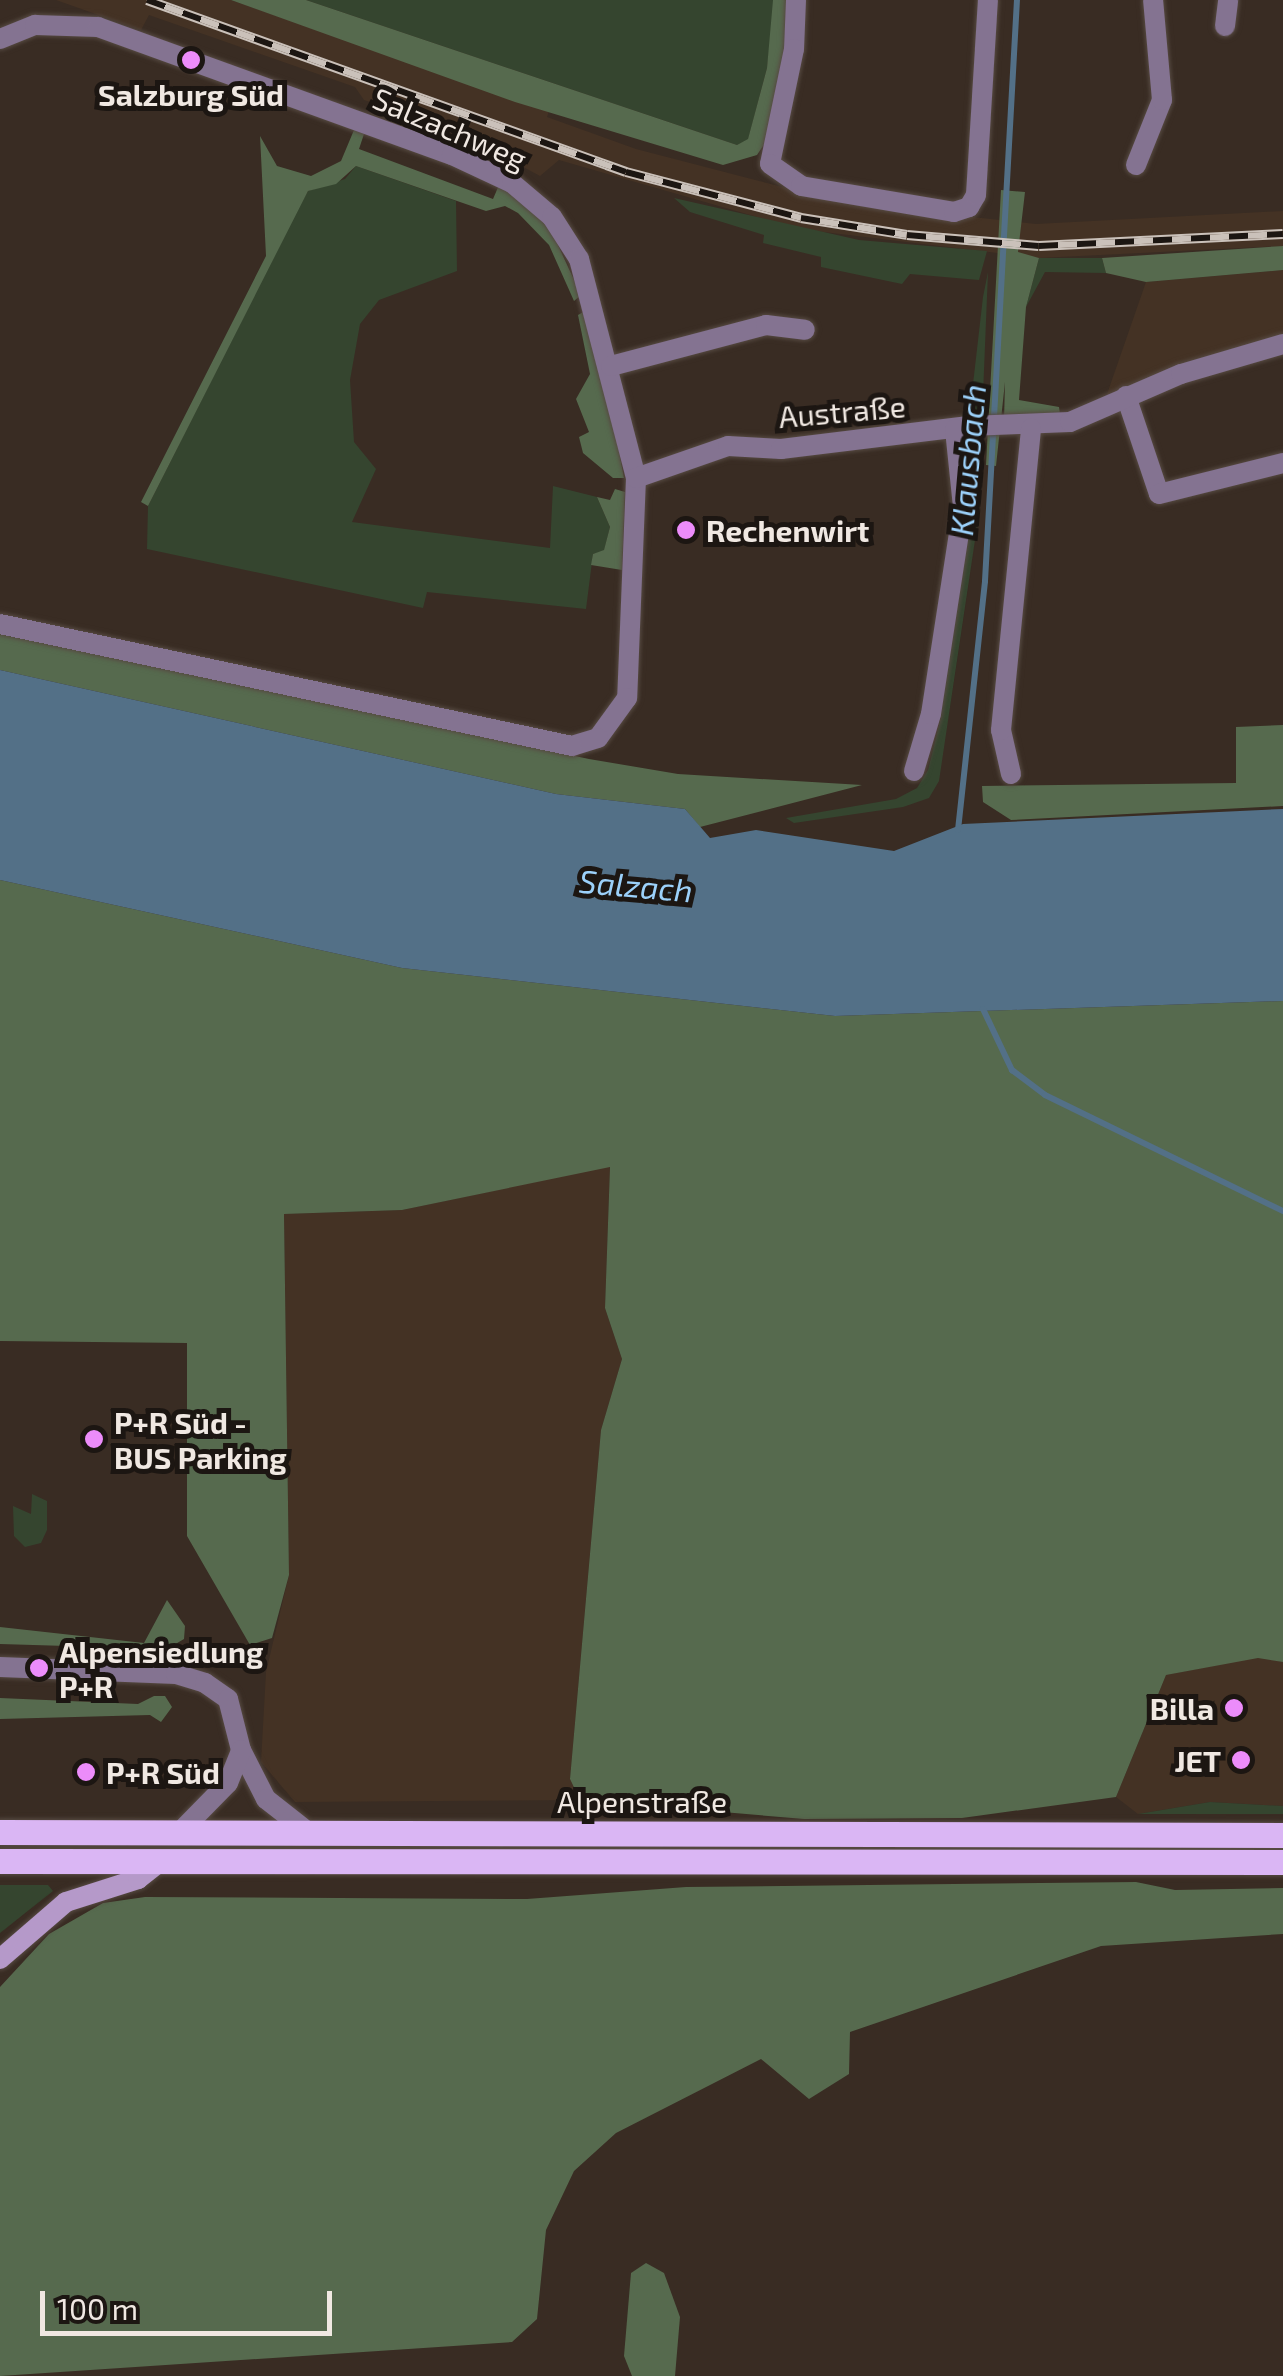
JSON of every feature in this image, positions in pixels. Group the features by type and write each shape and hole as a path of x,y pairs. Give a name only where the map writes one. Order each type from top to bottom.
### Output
{"main road":[{"name":"Alpenstraße","path":"0,1832 1283,1835"},
{"path":"0,1959 66,1902 138,1879 161,1861"},
{"name":"Alpenstraße","path":"0,1862 1283,1862"}],"street":[{"path":"796,0 794,49 770,164 801,186 954,212 969,208 976,195 988,0"},
{"path":"1136,166 1162,100 1153,0"},
{"path":"1225,26 1228,0"},
{"name":"Salzachweg","path":"0,39 35,25 98,27 491,171 535,200 568,238 593,294 636,478 627,698 598,738 572,746 0,624"},
{"path":"610,366 766,325 805,330"},
{"name":"Austraße","path":"636,478 728,446 781,449 962,428 1027,428 1070,422 1126,396 1283,344"},
{"path":"1126,396 1159,494 1283,462"},
{"path":"914,771 931,714 964,507 962,428"},
{"path":"1012,774 1001,730 1027,428"},
{"path":"0,1667 176,1674 205,1682 228,1700 242,1750 266,1798 306,1831"},
{"path":"178,1834 228,1784 242,1750"}],"shaded area":[{"path":"56,0 231,0 549,111 547,117 636,149 844,203 1036,224 1283,211 1283,246 1039,258 799,229 559,160 540,176 456,131 364,100 355,87 149,15 141,30"},
{"path":"1283,270 1283,339 1106,397 1146,282"},
{"path":"610,1166 605,1308 622,1359 601,1430 570,1779 580,1800 295,1802 261,1762 266,1672 289,1575 284,1214 402,1210"},
{"path":"1258,1657 1283,1662 1283,1806 1210,1802 1138,1814 1116,1797 1166,1675"}],"green space":[{"path":"231,0 306,0 737,145 748,139 767,68 773,0 790,0 788,48 767,140 757,155 723,165 515,102"},
{"path":"306,0 773,0 774,9 767,68 748,140 737,145"},
{"path":"354,130 364,134 359,149 493,199 499,185 518,197 551,230 581,295 574,301 549,245 518,213 505,206 486,211 356,166 336,184 308,191 148,506 141,502 266,256 260,136 277,166 311,176 341,161"},
{"path":"356,166 456,201 457,271 379,300 360,324 350,380 354,442 376,469 352,522 550,548 553,486 597,497 610,527 604,551 593,554 586,609 427,592 423,608 147,549 148,506 299,207 308,191 345,179"},
{"path":"1001,190 1025,192 1018,252 1039,258 1026,307 1019,400 1059,407 1061,421 1004,421 1005,382 996,466 986,465"},
{"path":"674,198 859,240 987,251 979,280 910,274 902,284 821,267 821,257 763,243 764,235 690,212"},
{"path":"1283,246 1283,270 1146,282 1106,273 1102,258"},
{"path":"1039,258 1102,258 1106,273 1045,272 1026,307"},
{"path":"988,272 982,419 969,419 983,297"},
{"path":"585,311 624,478 613,478 583,453 579,437 589,432 576,399 590,374 578,315"},
{"path":"965,446 983,447 979,513 939,781 929,798 903,807 794,823 786,818 896,799 917,788 928,770 941,717"},
{"path":"615,489 625,492 622,570 591,565 593,554 604,550 610,527 597,497 610,500"},
{"path":"0,634 589,759 678,774 862,785 700,827 685,809 556,794 0,670"},
{"path":"1283,725 1283,806 1011,820 983,802 982,786 1236,783 1236,727"},
{"path":"0,880 402,968 835,1016 1283,1001 1283,1662 1258,1658 1166,1675 1116,1797 962,1818 804,1819 580,1800 570,1779 601,1430 622,1359 605,1308 610,1167 402,1210 284,1214 289,1575 272,1638 250,1645 187,1536 187,1343 0,1341"},
{"path":"32,1494 47,1501 47,1530 41,1543 25,1547 14,1536 13,1506 31,1514"},
{"path":"167,1600 185,1626 184,1639 167,1649 0,1644 0,1627 144,1643"},
{"path":"154,1696 165,1696 172,1707 161,1722 150,1715 0,1719 0,1698 138,1704"},
{"path":"1210,1802 1283,1806 1283,1814 1138,1814"},
{"path":"1136,1882 1175,1890 1283,1888 1283,1934 1101,1946 850,2032 849,2074 809,2099 761,2059 616,2133 574,2171 546,2230 537,2319 512,2342 0,2376 0,1987 49,1934 103,1903 145,1897 527,1899 686,1887"},
{"path":"0,1885 48,1885 53,1891 0,1933"},
{"path":"646,2263 664,2273 680,2317 675,2376 632,2376 624,2356 631,2273"}],"water":[{"name":"Salzach","path":"0,670 556,794 685,809 710,838 756,830 894,851 963,824 1283,809 1283,1001 835,1016 402,968 0,880"}],"waterway":[{"name":"Klausbach","path":"958,830 985,581 1017,0"},
{"path":"983,1009 1012,1070 1045,1095 1283,1211"}],"railway":[{"path":"147,0 626,172 801,218 907,235 1039,246 1283,234"}],"place":[{"name":"Salzburg Süd","path":"191,60"},
{"name":"Rechenwirt","path":"686,530"},
{"name":"P+R Süd - BUS Parking","path":"94,1439"},
{"name":"Alpensiedlung P+R","path":"39,1668"},
{"name":"Billa","path":"1234,1708"},
{"name":"JET","path":"1241,1760"},
{"name":"P+R Süd","path":"86,1772"}]}
